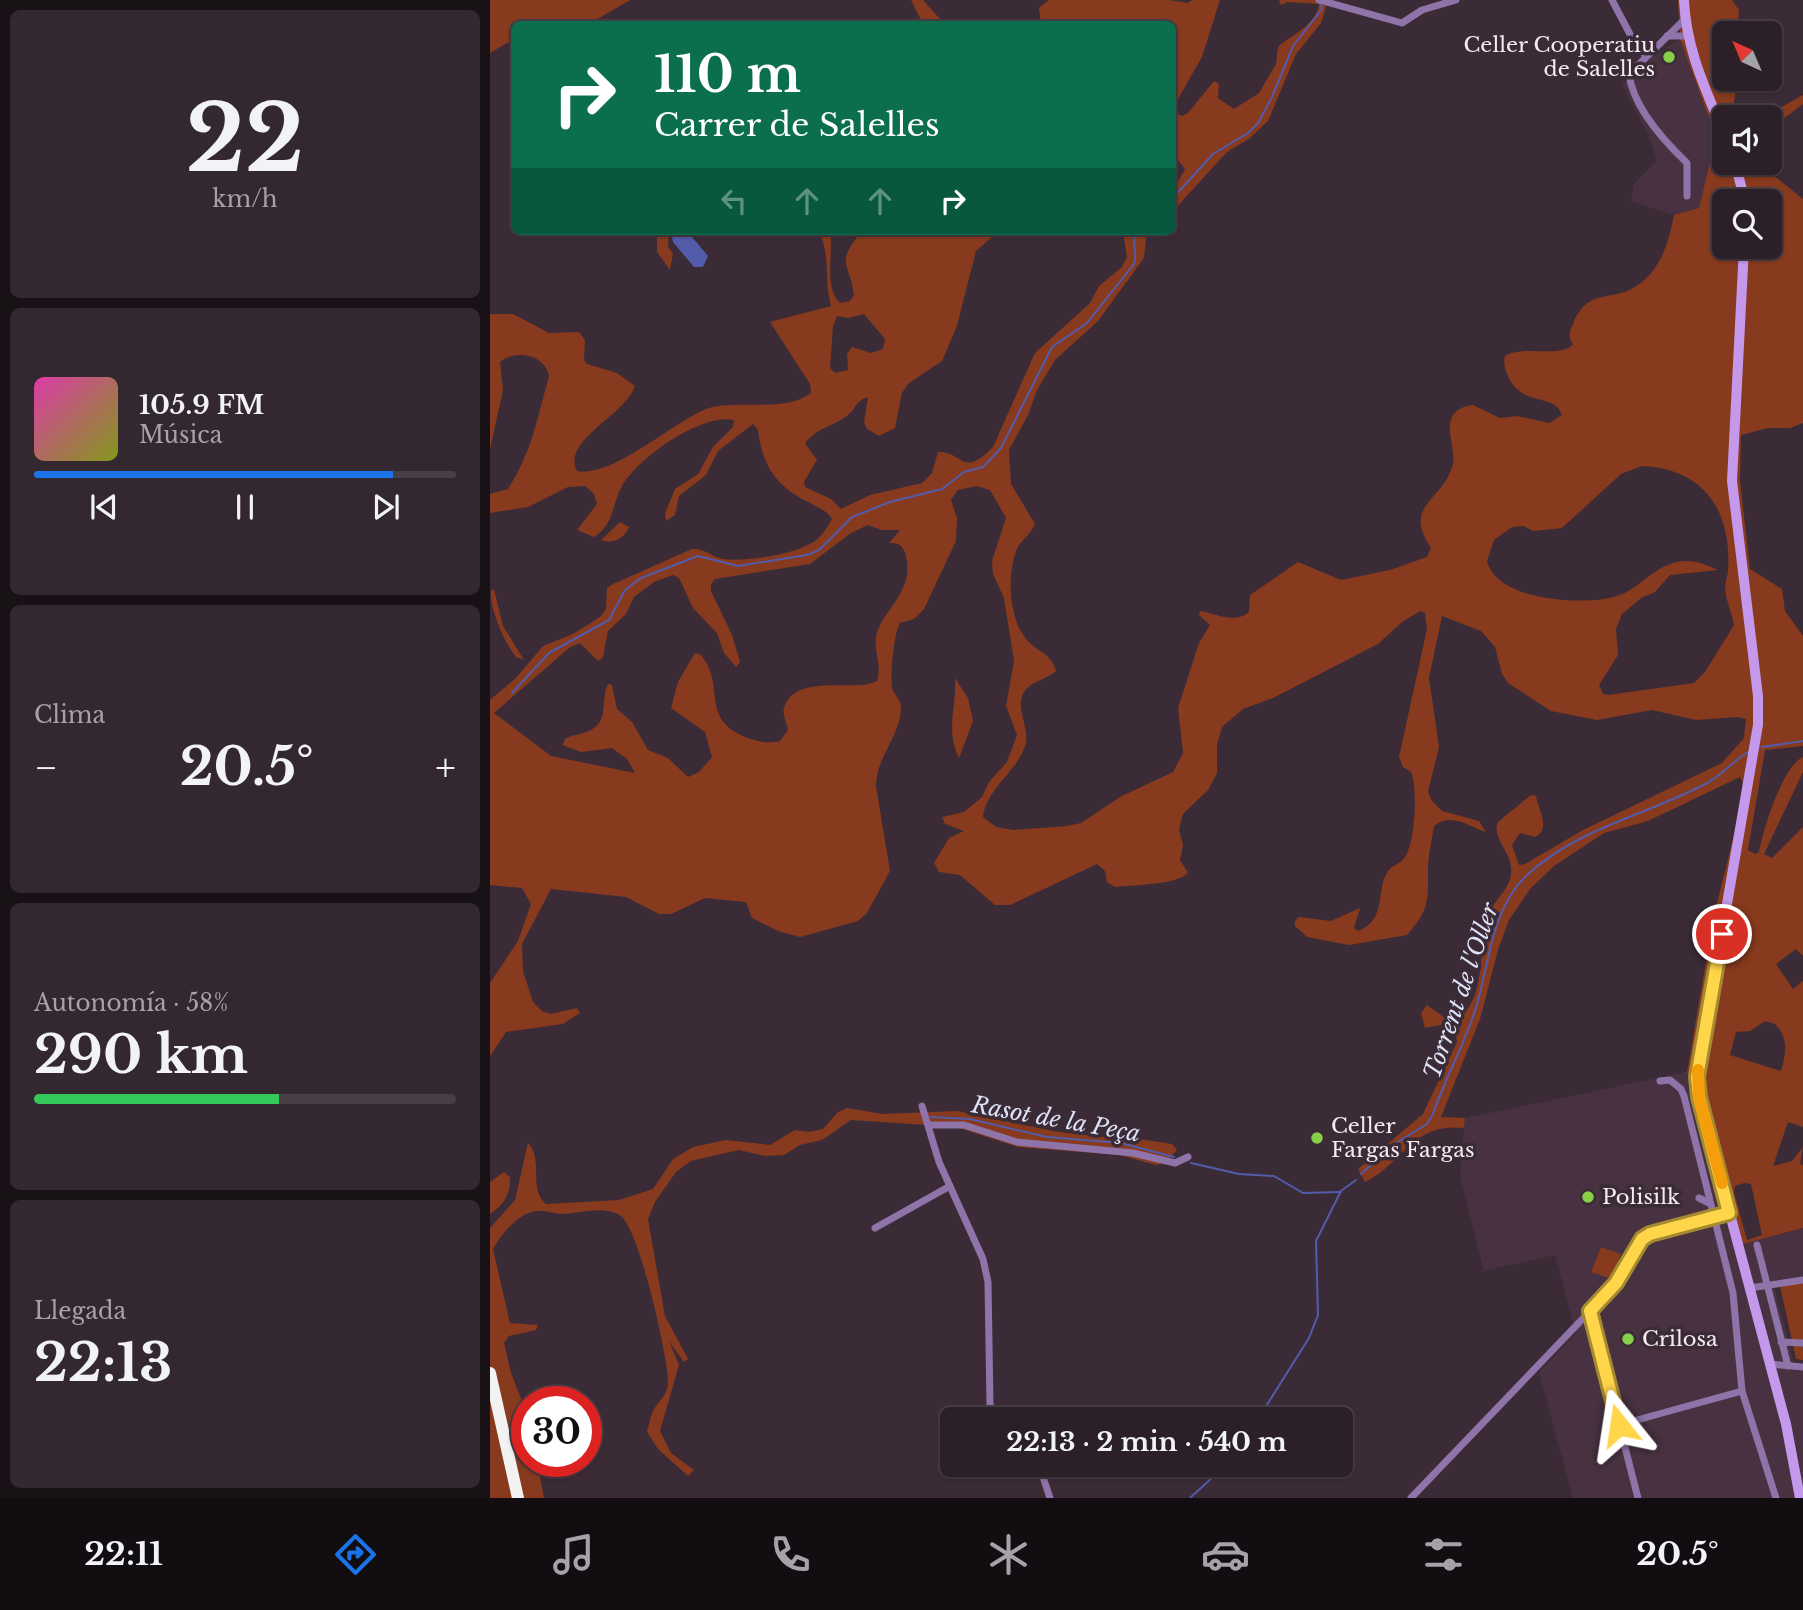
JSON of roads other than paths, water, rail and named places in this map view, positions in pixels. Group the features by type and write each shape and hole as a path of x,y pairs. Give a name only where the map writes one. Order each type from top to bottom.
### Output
{"highway":[{"path":"490,1373 518,1498"}],"street":[{"path":"1319,0 1402,23 1422,10 1457,0"},
{"path":"1612,0 1632,38 1646,55"},
{"path":"1684,0 1687,36 1713,105"},
{"path":"1684,20 1629,74 1630,86 1664,141 1687,163 1687,195"},
{"path":"1666,36 1687,36"},
{"path":"1743,259 1732,481 1758,696 1758,725 1697,1077 1699,1097 1786,1424 1800,1498"},
{"path":"1660,1081 1670,1080 1681,1089 1733,1293 1742,1391 1776,1498"},
{"path":"922,1106 950,1186 983,1259 988,1282 988,1379 991,1407"},
{"path":"929,1125 964,1125 1017,1142 1133,1153 1175,1163 1188,1157"},
{"path":"875,1228 950,1186"},
{"path":"1699,1198 1709,1203"},
{"path":"1410,1498 1616,1283 1642,1239 1650,1234 1729,1213"},
{"path":"1758,1245 1766,1286 1788,1366"},
{"path":"1750,1288 1803,1280"},
{"path":"1590,1311 1638,1498"},
{"path":"1781,1342 1803,1343"},
{"path":"1770,1364 1803,1367"},
{"path":"1619,1425 1742,1391"},
{"path":"1042,1477 1050,1498"}],"water":[{"path":"690,235 708,256 703,267 694,267 673,242 672,237"}],"waterway":[{"path":"1176,195 1213,154 1248,133 1258,123 1293,46 1322,9 1320,2"},
{"path":"512,693 549,653 609,620 625,590 641,578 698,556 738,566 807,555 819,550 852,517 890,502 942,489 964,472 983,467 1001,448 1052,347 1087,323 1134,264 1135,235"},
{"name":"Torrent de l'Oller","path":"1762,747 1803,741"},
{"name":"Torrent de l'Oller","path":"1361,1174 1393,1145 1427,1124 1433,1114 1472,1018 1499,920 1515,889 1526,876 1546,860 1589,834 1705,784 1748,752"},
{"name":"Rasot de la Peça","path":"931,1117 970,1119 1047,1137 1121,1143 1174,1157"},
{"name":"Rasot de la Peça","path":"1191,1163 1239,1174 1274,1176 1303,1193 1340,1192"},
{"path":"1266,1407 1309,1338 1318,1315 1316,1241 1341,1191 1356,1180"},
{"path":"1190,1498 1213,1477"}],"place":[{"name":"Celler Cooperatiu de Salelles","path":"1669,57"},
{"name":"Celler Fargas Fargas","path":"1317,1138"},
{"name":"Polisilk","path":"1588,1197"},
{"name":"Crilosa","path":"1628,1339"}]}
